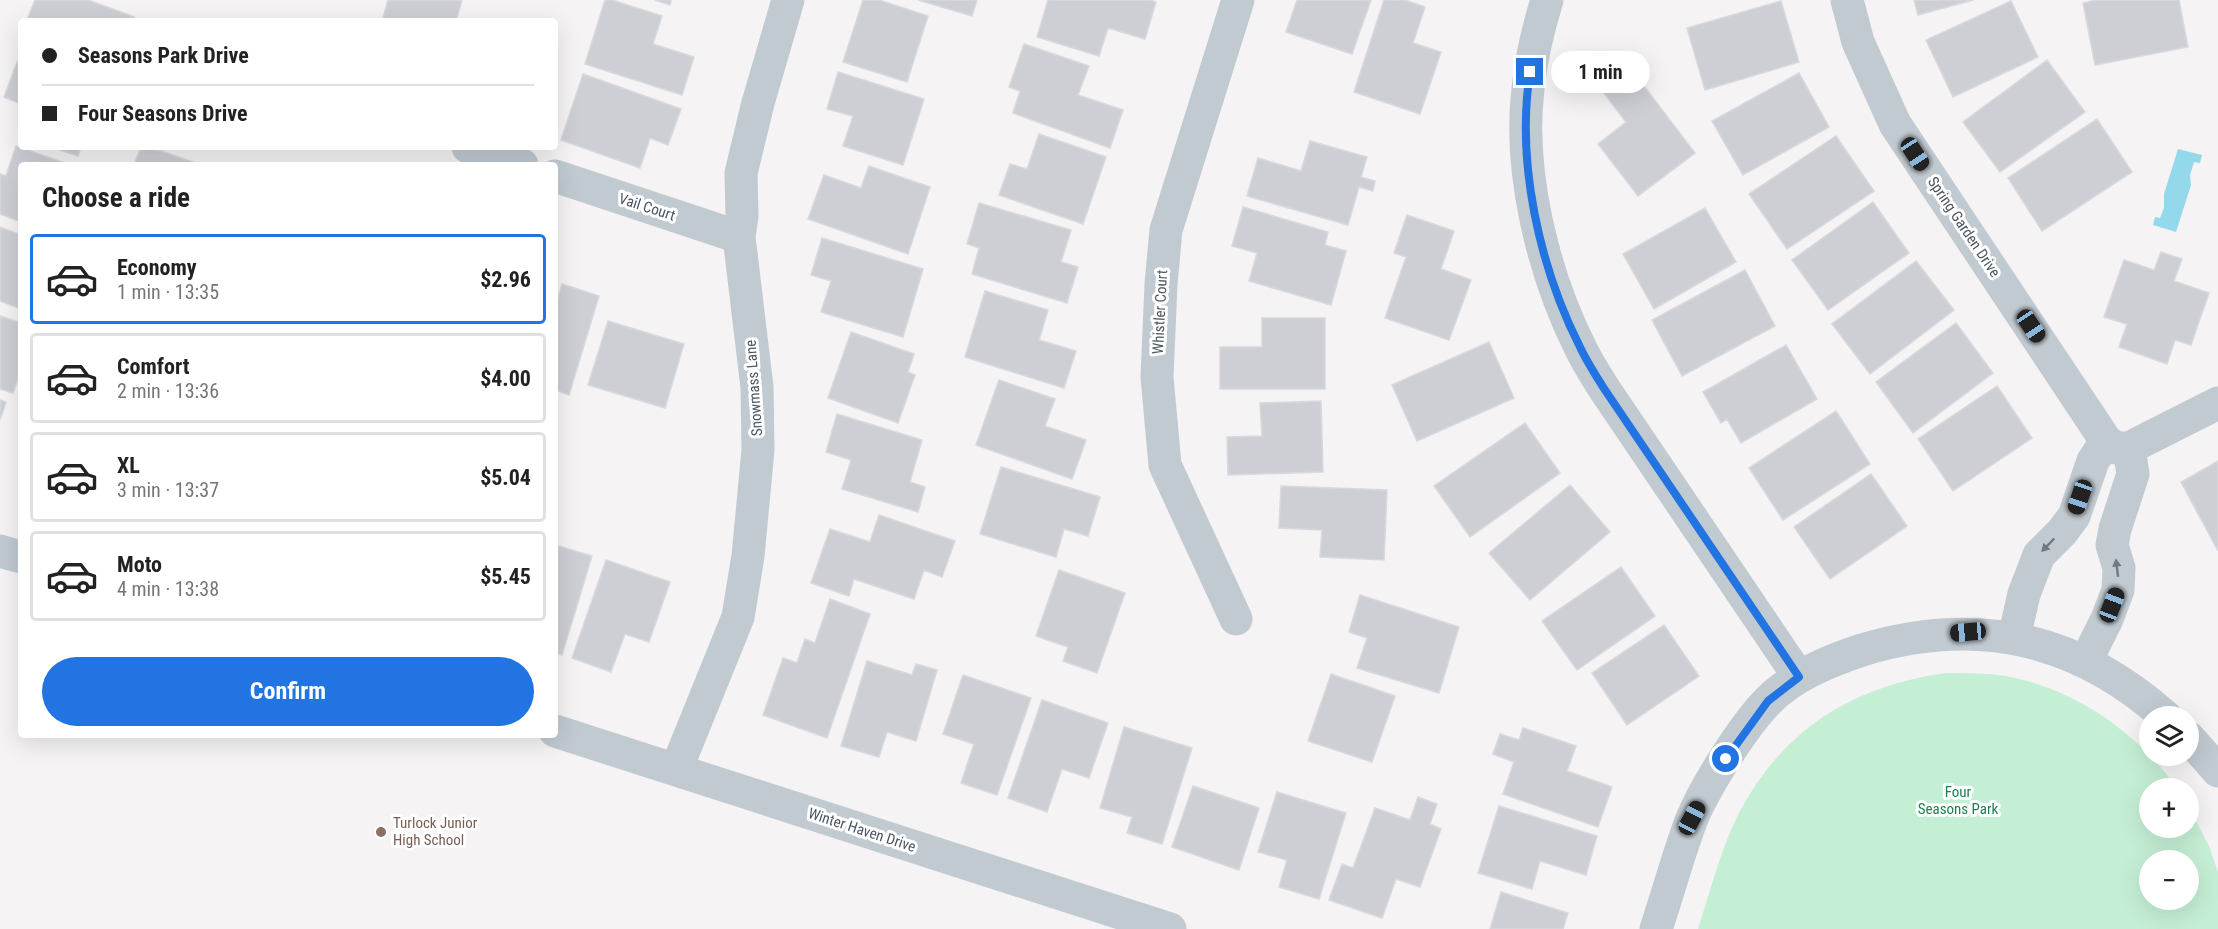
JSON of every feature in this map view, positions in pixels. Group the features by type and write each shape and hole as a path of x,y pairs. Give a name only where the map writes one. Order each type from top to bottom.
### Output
{"street":[{"name":"Snowmass Lane","path":"676,771 738,617 748,556 758,450 757,387 739,237 742,216 741,173 758,103 788,0"},
{"name":"Whistler Court","path":"1236,619 1165,465 1157,377 1166,230 1238,0"},
{"path":"1547,0 1537,34 1527,91 1527,157 1536,224 1555,286 1579,346 1605,390 1799,677"},
{"name":"Spring Garden Drive","path":"1847,0 1858,42 1895,124 2118,445"},
{"path":"477,150 513,162"},
{"name":"Vail Court","path":"558,177 739,237"},
{"path":"2014,638 2024,594 2039,555 2074,516 2093,461 2118,445 2218,403"},
{"path":"2086,662 2118,590 2119,568 2112,545 2133,474 2118,445"},
{"path":"0,550 18,556"},
{"path":"1656,929 1692,818 1739,739 1768,701 1799,677 1838,658 1882,644 1920,636 1968,632 2014,638 2050,647 2086,662 2115,678 2152,706"},
{"name":"Winter Haven Drive","path":"558,732 1170,929"},
{"path":"2199,749 2218,771"}],"green space":[{"name":"Four Seasons Park","path":"1946,673 2006,676 2057,692 2103,716 2139,745 2139,766 2160,766 2170,778 2139,778 2139,838 2199,838 2199,827 2209,846 2218,872 2218,929 1698,929 1731,830 1755,786 1775,760 1823,717 1850,701 1912,679"}],"water":[{"path":"2178,149 2202,155 2200,163 2194,162 2190,175 2191,185 2176,232 2153,225 2155,217 2160,218 2164,208 2164,194"}],"building":[{"path":"35,0 88,0 134,17 134,18 28,18"},
{"path":"388,0 462,0 457,18 383,18"},
{"path":"605,0 612,0 662,16 653,44 694,57 682,95 585,64"},
{"path":"655,0 671,0 670,5"},
{"path":"863,0 879,0 928,16 907,82 843,62"},
{"path":"918,0 977,0 972,16"},
{"path":"1048,0 1150,0 1156,2 1145,39 1108,28 1099,56 1037,37"},
{"path":"1297,0 1371,0 1352,54 1286,32"},
{"path":"1384,0 1405,0 1425,7 1413,43 1441,52 1420,114 1354,92"},
{"path":"1914,0 1973,0 1918,15"},
{"path":"2097,0 2179,0 2188,47 2095,65 2083,3"},
{"path":"1781,1 1799,62 1705,90 1687,28"},
{"path":"2011,1 2038,57 1953,97 1926,40"},
{"path":"1024,44 1089,66 1078,95 1123,110 1110,148 1013,113 1020,91 1009,87"},
{"path":"2047,60 2085,112 2000,172 1963,122"},
{"path":"17,62 18,103 4,97"},
{"path":"1632,70 1695,153 1638,196 1598,144 1626,122 1603,92"},
{"path":"838,72 924,99 903,165 843,146 853,116 827,109"},
{"path":"1799,73 1829,127 1743,175 1712,121"},
{"path":"583,74 681,109 668,145 650,138 640,168 561,140"},
{"path":"2097,119 2132,172 2042,231 2008,178"},
{"path":"1039,134 1106,157 1083,224 999,195 1010,164 1027,169"},
{"path":"1836,136 1874,191 1787,249 1749,194"},
{"path":"1310,141 1367,157 1361,177 1375,181 1373,191 1359,187 1348,225 1247,196 1258,158 1301,171"},
{"path":"16,146 18,150 27,150 61,162 18,162 18,221 0,214 0,174 6,176"},
{"path":"60,150 80,150 78,156"},
{"path":"140,150 158,150 192,162 135,162"},
{"path":"869,166 930,187 908,254 808,219 824,175 861,188"},
{"path":"1873,202 1909,253 1828,310 1792,260"},
{"path":"979,203 1071,230 1061,262 1078,267 1067,303 972,274 979,248 967,244"},
{"path":"1243,207 1328,232 1325,245 1346,251 1331,305 1249,281 1257,253 1232,246"},
{"path":"1705,208 1736,262 1654,309 1623,254"},
{"path":"1407,215 1454,231 1441,269 1471,280 1449,340 1385,318 1406,257 1394,253"},
{"path":"0,227 18,234 18,308 0,301"},
{"path":"822,238 923,269 903,337 821,312 831,281 811,275"},
{"path":"2161,252 2182,259 2174,281 2209,293 2191,345 2175,340 2167,364 2119,347 2127,324 2104,317 2124,260 2154,270"},
{"path":"1916,261 1954,310 1870,374 1832,324"},
{"path":"1745,270 1775,326 1682,376 1652,320"},
{"path":"562,284 599,296 569,395 558,391 558,298"},
{"path":"985,291 1048,310 1039,340 1076,351 1064,388 965,357"},
{"path":"0,316 18,322 18,379 13,393 0,389"},
{"path":"1262,318 1325,318 1325,389 1220,389 1220,347 1262,347"},
{"path":"608,321 684,344 665,408 588,385"},
{"path":"1956,323 1993,373 1913,433 1876,382"},
{"path":"851,332 914,354 908,372 915,375 898,423 828,398"},
{"path":"1489,342 1514,398 1417,441 1392,385"},
{"path":"1786,345 1817,399 1741,443 1727,419 1721,423 1703,392"},
{"path":"999,380 1055,399 1045,426 1086,440 1072,479 976,445"},
{"path":"1997,386 2032,438 1953,491 1918,439"},
{"path":"0,400 6,402 0,420"},
{"path":"1321,401 1323,472 1228,475 1227,437 1262,436 1260,403"},
{"path":"1836,411 1870,464 1783,520 1749,468"},
{"path":"837,414 922,440 910,482 925,487 918,512 842,489 851,460 826,452"},
{"path":"1525,423 1560,473 1470,537 1434,486"},
{"path":"2218,461 2218,551 2181,482"},
{"path":"1001,467 1100,497 1088,536 1064,529 1056,557 980,534"},
{"path":"1871,474 1907,526 1830,579 1794,527"},
{"path":"1570,485 1610,532 1530,600 1489,553"},
{"path":"1281,486 1387,490 1384,560 1320,557 1322,530 1279,528"},
{"path":"879,515 955,541 942,577 924,570 914,599 854,579 849,596 811,583 830,529 870,542"},
{"path":"558,546 592,556 562,655 558,654"},
{"path":"606,560 670,582 649,642 625,634 611,672 572,658"},
{"path":"1621,567 1655,616 1577,670 1542,621"},
{"path":"1059,570 1125,593 1097,673 1063,661 1068,647 1036,636"},
{"path":"1360,595 1459,627 1439,693 1357,668 1367,638 1349,632"},
{"path":"830,599 870,614 827,738 763,715 783,658 797,663 805,639 815,643"},
{"path":"1664,625 1699,676 1627,725 1592,673"},
{"path":"867,661 912,675 916,664 937,670 916,741 887,732 879,757 841,746"},
{"path":"1331,674 1395,696 1372,762 1308,741"},
{"path":"963,675 1031,698 997,795 961,783 974,744 943,734"},
{"path":"1042,700 1108,723 1089,778 1062,769 1047,812 1008,798"},
{"path":"1124,727 1192,748 1162,844 1127,833 1132,817 1100,808"},
{"path":"1523,728 1576,746 1567,771 1612,787 1598,827 1503,794 1514,762 1493,754 1500,734 1519,740"},
{"path":"1193,786 1259,808 1239,870 1172,847"},
{"path":"1277,792 1346,813 1319,899 1279,887 1287,860 1258,852"},
{"path":"1418,797 1437,804 1430,824 1441,829 1420,887 1396,879 1382,918 1329,900 1342,864 1353,868 1375,808 1410,820"},
{"path":"1499,806 1597,836 1586,875 1540,861 1532,889 1478,873"},
{"path":"1501,892 1568,913 1563,929 1490,929"}],"place":[{"name":"Turlock Junior High School","path":"381,832"}],"route":[{"path":"1530,72 1527,91 1527,157 1536,224 1555,286 1579,346 1605,390 1799,677 1768,701 1726,759"}]}
